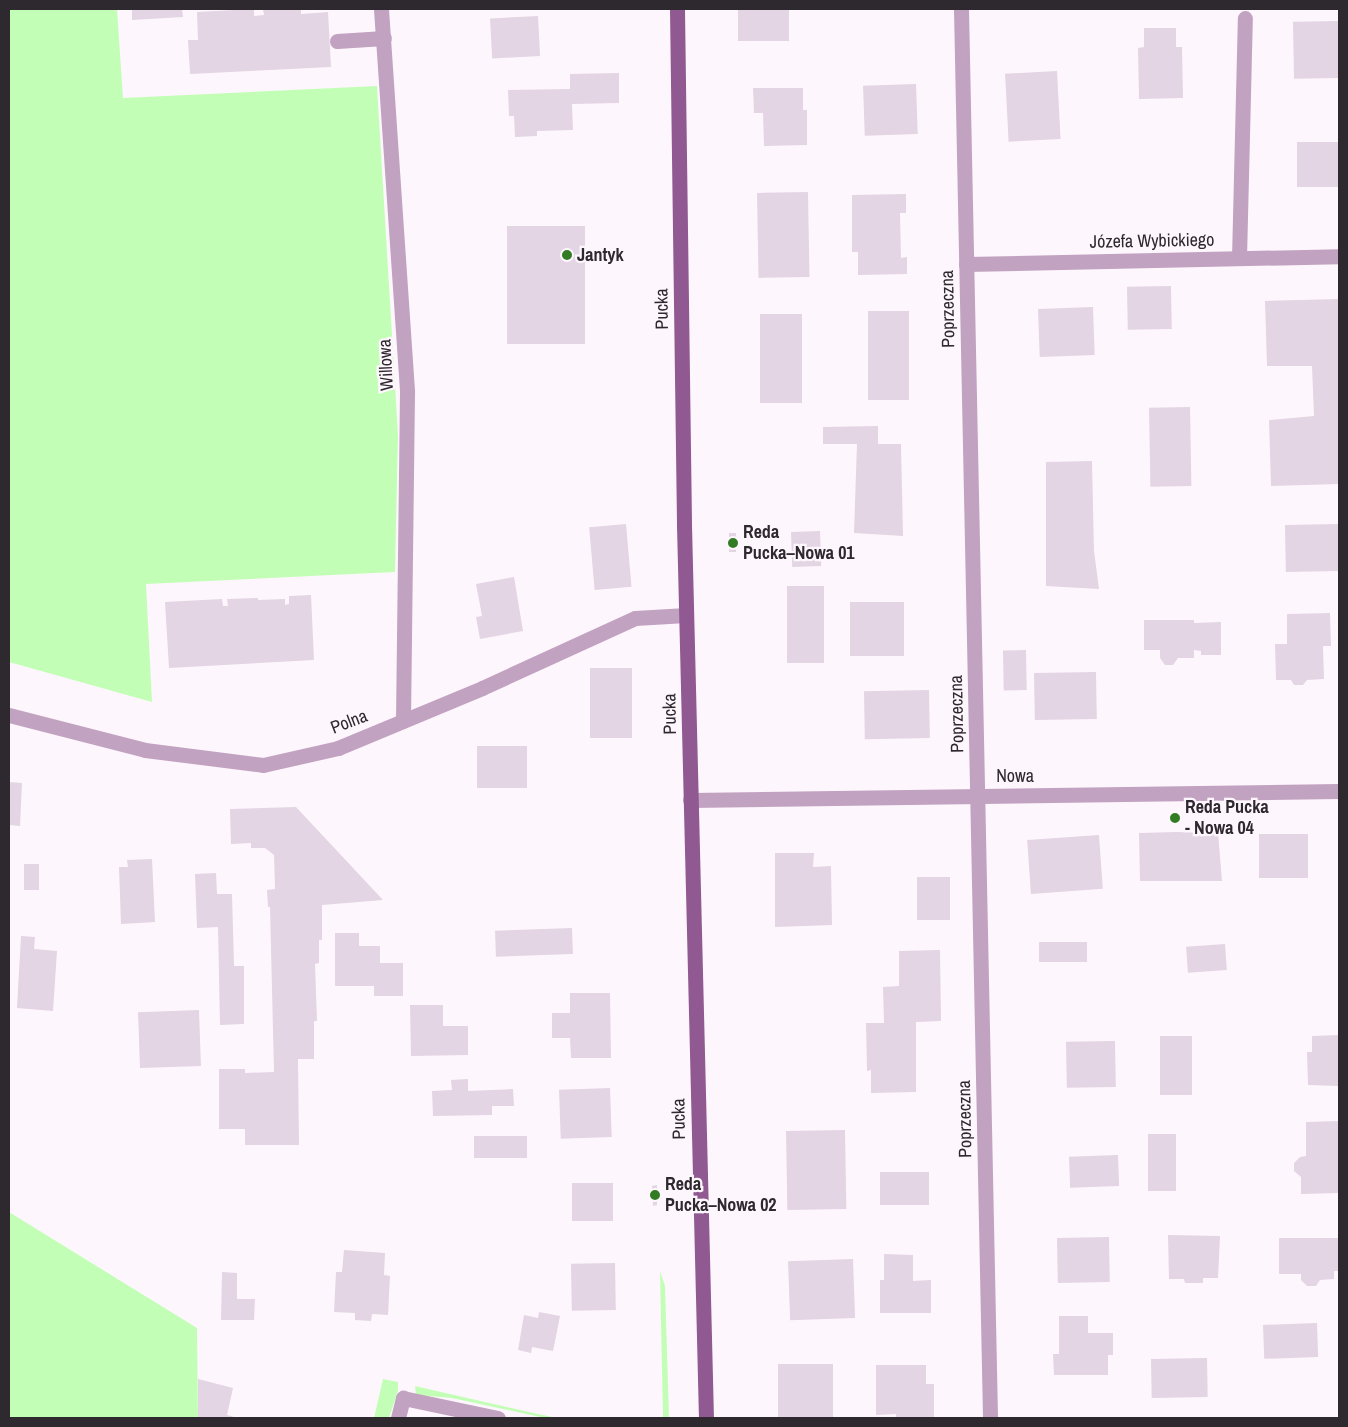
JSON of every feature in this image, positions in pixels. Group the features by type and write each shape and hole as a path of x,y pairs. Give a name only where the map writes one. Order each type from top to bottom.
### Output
{"main road":[{"name":"Pucka","path":"677,9 686,615 706,1418"}],"street":[{"name":"Willowa","path":"381,9 406,392 403,721"},
{"name":"Poprzeczna","path":"961,9 990,1418"},
{"path":"1239,258 1245,18"},
{"path":"337,41 384,38"},
{"name":"Józefa Wybickiego","path":"966,264 1339,256"},
{"name":"Polna","path":"9,715 145,750 263,765 338,748 482,688 635,618 686,615"},
{"name":"Nowa","path":"690,800 1339,791"},
{"path":"398,1418 403,1398 498,1418"}],"green space":[{"path":"9,9 117,9 123,98 377,86 398,435 395,572 146,584 152,702 9,662"},
{"path":"9,1212 197,1328 198,1418 9,1418"},
{"path":"660,1271 665,1286 669,1418 663,1418"},
{"path":"383,1379 398,1382 398,1391 389,1418 374,1418"},
{"path":"415,1386 558,1418 545,1418 452,1398 416,1395"}],"building":[{"path":"132,9 182,9 183,17 132,20"},
{"path":"254,9 254,16 264,15 263,9 301,9 301,14 328,12 331,67 190,74 188,40 198,40 197,12"},
{"path":"738,9 789,9 789,41 738,41"},
{"path":"538,16 540,56 492,58 490,19"},
{"path":"1338,21 1339,78 1294,79 1293,22"},
{"path":"1144,28 1176,28 1176,47 1182,47 1183,98 1139,99 1138,48 1144,47"},
{"path":"1057,71 1061,139 1009,142 1005,74"},
{"path":"619,73 619,103 572,104 573,130 537,131 537,136 515,137 514,116 509,116 508,90 570,89 570,74"},
{"path":"916,84 918,134 865,136 863,86"},
{"path":"753,88 803,88 803,110 807,110 807,145 764,146 763,113 754,113"},
{"path":"1297,142 1339,142 1339,187 1297,187"},
{"path":"808,192 809,277 758,278 757,193"},
{"path":"906,194 906,213 900,213 901,258 907,257 907,274 858,275 858,252 852,252 852,195"},
{"path":"507,226 585,226 585,344 507,344"},
{"path":"1171,286 1172,329 1128,330 1127,287"},
{"path":"1339,299 1339,484 1271,486 1269,420 1314,416 1312,366 1267,366 1265,301"},
{"path":"1093,307 1095,355 1040,357 1038,309"},
{"path":"868,311 909,311 909,400 868,400"},
{"path":"760,314 802,314 802,403 760,403"},
{"path":"1190,407 1191,486 1150,487 1149,408"},
{"path":"878,426 878,444 901,444 903,536 854,533 857,444 823,444 823,427"},
{"path":"1092,461 1094,551 1099,589 1046,586 1046,462"},
{"path":"626,524 631,587 595,590 589,527"},
{"path":"1338,524 1339,571 1286,572 1285,525"},
{"path":"820,531 821,566 792,567 791,532"},
{"name":"Reda Pucka–Nowa 01","path":"729,533 736,533 736,552 729,552"},
{"path":"514,577 523,631 480,639 476,617 482,616 476,584"},
{"path":"787,586 824,586 824,663 787,663"},
{"path":"311,595 314,660 169,668 165,602 222,599 223,606 228,606 227,599 258,598 258,600 285,599 285,605 289,604 289,596"},
{"path":"850,602 904,602 904,656 850,656"},
{"path":"1330,613 1331,646 1323,646 1324,679 1307,680 1303,685 1294,685 1291,680 1276,680 1275,644 1287,644 1287,614"},
{"path":"1144,620 1194,620 1194,623 1221,622 1221,655 1201,655 1201,651 1194,650 1194,658 1178,658 1173,665 1165,665 1160,658 1160,650 1144,650"},
{"path":"1003,650 1026,650 1027,690 1004,690"},
{"path":"590,668 632,668 632,738 590,738"},
{"path":"1096,672 1097,719 1035,720 1034,673"},
{"path":"929,690 930,738 865,739 864,691"},
{"path":"477,746 527,746 527,788 477,788"},
{"path":"9,782 22,783 20,826 9,825"},
{"path":"296,807 383,900 322,905 322,940 319,940 319,963 315,964 317,1021 314,1021 314,1059 298,1059 299,1145 245,1145 245,1129 219,1129 219,1069 245,1069 245,1073 274,1072 270,907 268,907 267,890 275,889 274,855 265,848 251,848 251,843 231,844 230,809"},
{"path":"1139,833 1218,833 1222,881 1140,881"},
{"path":"1259,834 1308,834 1308,878 1259,878"},
{"path":"1099,835 1103,889 1031,894 1027,840"},
{"path":"775,853 814,853 813,867 831,866 832,925 775,927"},
{"path":"152,859 155,922 121,924 119,867 128,867 127,860"},
{"path":"24,864 39,864 39,890 24,890"},
{"path":"216,873 217,894 232,894 234,966 244,966 244,1024 220,1025 218,927 197,928 195,874"},
{"path":"917,877 950,877 950,920 917,920"},
{"path":"572,928 573,954 496,957 495,931"},
{"path":"335,933 359,933 359,946 380,946 380,963 403,963 403,996 374,996 374,986 335,986"},
{"path":"21,936 35,937 34,949 57,951 53,1011 17,1008"},
{"path":"1039,942 1087,942 1087,962 1039,962"},
{"path":"1225,944 1227,970 1188,973 1186,947"},
{"path":"940,950 941,1021 916,1022 916,1092 871,1093 871,1070 867,1071 866,1023 884,1023 883,987 899,986 899,951"},
{"path":"570,993 610,993 611,1058 571,1058 570,1038 552,1038 552,1013 570,1013"},
{"path":"410,1005 443,1005 443,1026 468,1026 468,1055 411,1056"},
{"path":"199,1010 201,1066 140,1068 138,1012"},
{"path":"1339,1035 1339,1086 1308,1085 1307,1052 1312,1052 1312,1036"},
{"path":"1160,1036 1192,1036 1192,1095 1160,1095"},
{"path":"1115,1041 1116,1087 1067,1088 1066,1042"},
{"path":"468,1079 468,1091 513,1089 514,1106 492,1106 492,1115 433,1116 432,1091 452,1090 451,1080"},
{"path":"610,1088 612,1137 561,1139 559,1090"},
{"path":"1339,1121 1339,1193 1301,1194 1301,1177 1294,1171 1294,1163 1300,1157 1306,1156 1306,1122"},
{"path":"845,1130 846,1209 787,1210 786,1131"},
{"path":"1148,1134 1176,1134 1176,1191 1148,1191"},
{"path":"474,1136 527,1136 527,1158 474,1158"},
{"path":"1118,1155 1119,1186 1070,1188 1069,1157"},
{"path":"880,1172 929,1172 929,1205 880,1205"},
{"path":"572,1183 613,1183 613,1221 572,1221"},
{"name":"Reda Pucka–Nowa 02","path":"657,1185 657,1205 653,1206 652,1186"},
{"path":"1168,1235 1220,1236 1218,1278 1203,1278 1203,1283 1185,1283 1184,1279 1169,1279"},
{"path":"1109,1237 1110,1282 1058,1283 1057,1238"},
{"path":"1279,1238 1339,1238 1339,1271 1334,1271 1334,1279 1320,1280 1316,1286 1307,1286 1301,1280 1301,1274 1279,1274"},
{"path":"344,1250 385,1253 384,1275 390,1276 388,1315 372,1314 371,1321 355,1320 355,1313 334,1312 336,1272 342,1272"},
{"path":"884,1254 913,1255 913,1281 931,1280 931,1313 880,1313 880,1280 884,1280"},
{"path":"853,1259 855,1318 790,1320 788,1261"},
{"path":"615,1263 616,1310 572,1311 571,1264"},
{"path":"222,1272 237,1273 237,1299 255,1299 254,1320 221,1320"},
{"path":"539,1312 560,1316 553,1351 532,1347 531,1353 518,1350 524,1315 538,1318"},
{"path":"1059,1316 1088,1316 1088,1333 1113,1333 1113,1355 1108,1355 1108,1375 1054,1375 1053,1354 1059,1354"},
{"path":"1317,1323 1318,1357 1264,1359 1263,1325"},
{"path":"1207,1358 1208,1397 1152,1398 1151,1359"},
{"path":"778,1364 833,1364 833,1418 778,1418"},
{"path":"876,1365 926,1365 926,1384 934,1384 934,1418 896,1418 896,1414 876,1415"},
{"path":"198,1379 233,1388 227,1415 238,1418 198,1418"}],"place":[{"name":"Jantyk","path":"567,255"},
{"name":"Reda Pucka–Nowa 01","path":"733,543"},
{"name":"Reda Pucka - Nowa 04","path":"1175,818"},
{"name":"Reda Pucka–Nowa 02","path":"655,1195"}]}
